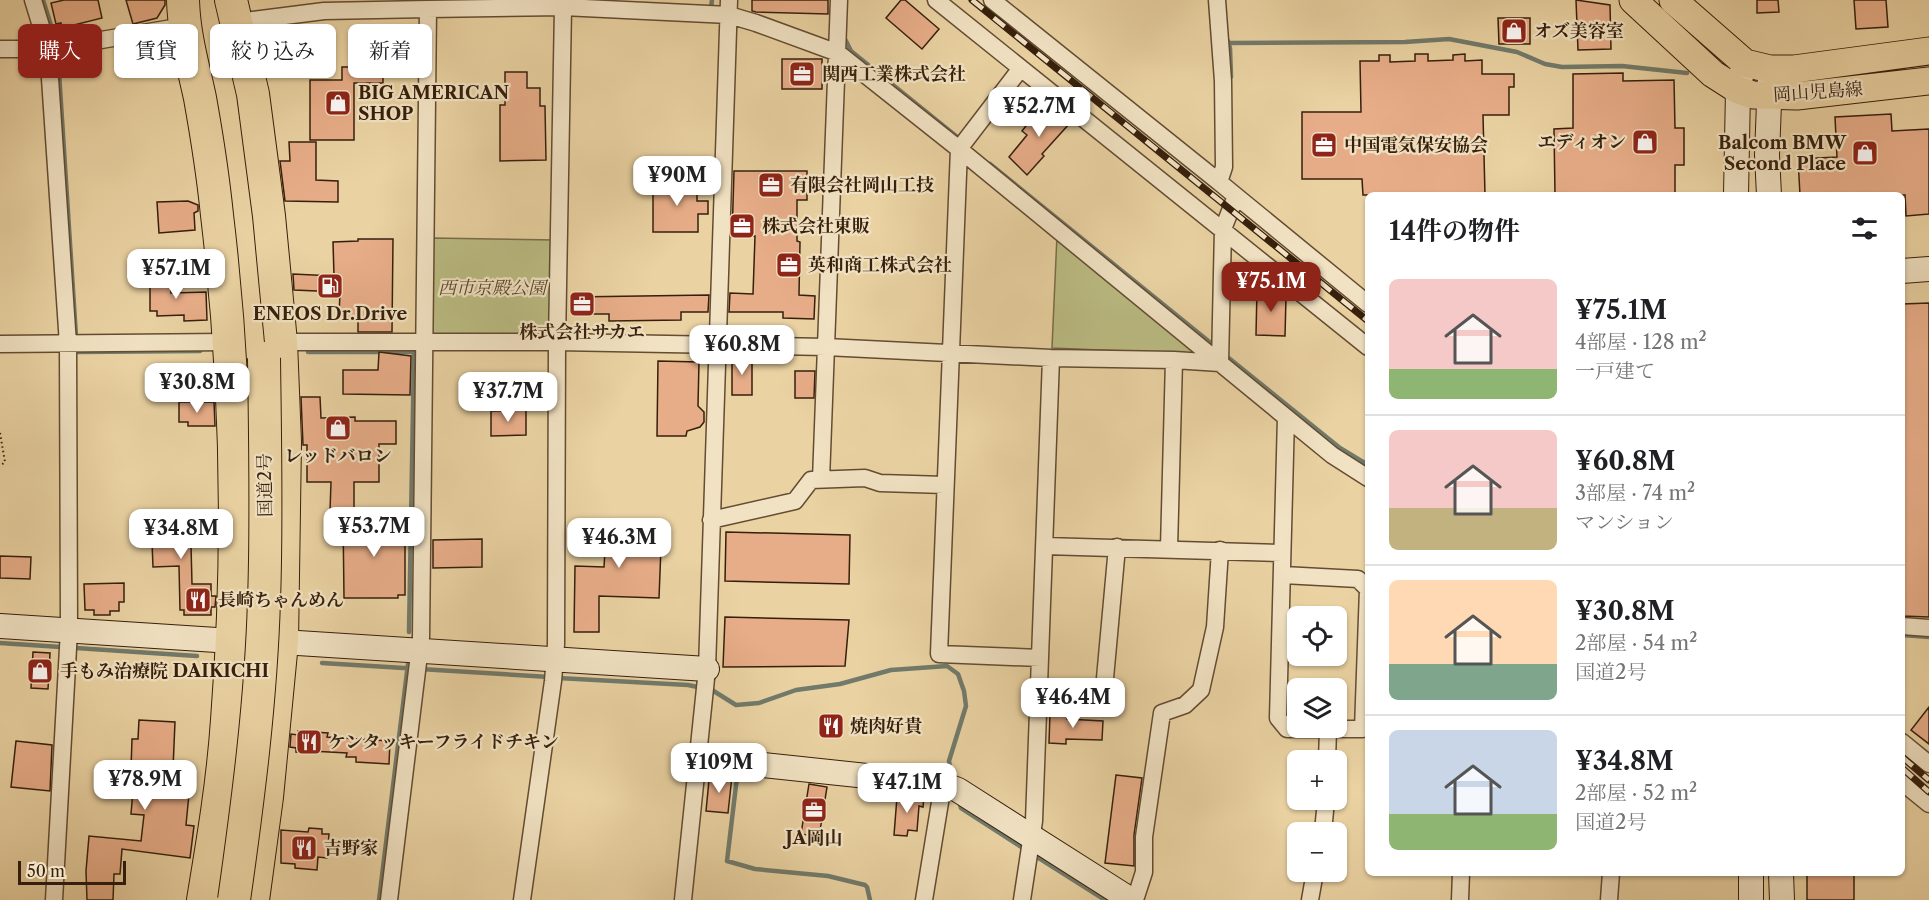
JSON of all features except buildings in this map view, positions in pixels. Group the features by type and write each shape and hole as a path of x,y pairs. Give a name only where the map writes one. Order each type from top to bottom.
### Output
{"highway":[{"name":"国道2号","path":"215,0 245,155 253,216 254,351 246,601 241,678 231,784 216,900"},
{"name":"国道2号","path":"185,7 227,160 240,288 254,351 266,523 262,646 248,798 234,900"},
{"path":"203,900 219,800 227,720 236,522 269,216 254,94 234,8"},
{"path":"253,900 267,797 282,642 285,442 254,351"}],"main road":[{"name":"岡山児島線","path":"1633,0 1713,74 1738,90 1753,95 1797,96 1929,81"},
{"path":"1673,0 1757,66"},
{"name":"岡山児島線","path":"1757,66 1794,69 1929,51"}],"street":[{"path":"33,0 43,24"},
{"path":"821,480 839,0"},
{"path":"936,0 1365,345"},
{"path":"992,0 1365,302"},
{"path":"1217,0 1223,81 1224,167 1219,182"},
{"path":"234,8 323,6 428,9 447,4 729,8 756,23 838,53 963,144 1220,354 1286,417 1332,455 1365,476"},
{"path":"522,900 554,671 557,342 567,5"},
{"path":"102,33 185,7"},
{"path":"683,900 705,682 729,8"},
{"path":"389,900 419,663 428,9"},
{"path":"0,49 18,49"},
{"path":"1737,192 1738,90 1757,66"},
{"path":"1757,66 1768,96 1769,192"},
{"path":"1021,68 963,144 950,353 939,654 1040,658"},
{"path":"54,900 69,642 74,344 55,78"},
{"path":"1220,354 1223,229 1236,196"},
{"path":"1905,271 1929,269"},
{"path":"0,344 74,344 254,351 424,342 557,342 826,347 1051,358 1174,360 1220,354"},
{"path":"1022,900 1031,847 1051,358"},
{"path":"1169,548 1174,360"},
{"path":"1286,417 1278,718 1287,729"},
{"path":"711,520 795,501 811,480 865,478 880,483 945,485"},
{"path":"1045,546 1282,553"},
{"path":"1038,696 1103,700 1117,547"},
{"path":"697,758 950,787 1031,847 1133,900 1144,872 1144,837 1162,713 1185,705 1201,690 1215,627 1220,550"},
{"path":"1282,574 1358,579 1365,586"},
{"path":"0,626 69,642 232,640 282,642 419,663 705,682"},
{"path":"1905,626 1929,628"},
{"path":"1347,729 1363,729 1365,702"},
{"path":"1905,744 1929,764"},
{"path":"1905,784 1929,804"},
{"path":"924,900 950,787"},
{"path":"1460,900 1461,876"},
{"path":"1609,900 1611,876"},
{"path":"1751,876 1751,900"},
{"path":"1781,876 1782,900"},
{"path":"1310,900 1313,882"}],"path":[{"path":"0,433 5,462 0,466"}],"green space":[{"path":"1057,235 1196,349 1195,354 1052,348"},
{"name":"西市京殿公園","path":"431,238 555,240 553,331 545,337 429,335"}],"waterway":[{"path":"43,0 55,38 58,57 77,352 200,351"},
{"path":"711,8 712,0"},
{"path":"844,37 851,51 956,136"},
{"path":"1229,43 1405,42 1449,39 1517,52 1545,64 1562,67 1622,66 1687,73"},
{"path":"1228,41 1231,77"},
{"path":"990,164 1217,348"},
{"path":"308,352 414,352 409,632"},
{"path":"1225,355 1340,448 1365,463"},
{"path":"1905,635 1929,637"},
{"path":"0,643 197,656"},
{"path":"322,663 549,677"},
{"path":"379,900 408,664"},
{"path":"558,678 688,685 712,690 736,705 759,703 796,690 840,684 891,670 947,666 958,674 966,706 949,761 952,779"},
{"path":"737,777 727,861 755,869 828,876 865,885 870,900"},
{"path":"959,802 961,808 1026,850"},
{"path":"1034,855 1105,900"}],"railway":[{"path":"972,0 1365,319"},
{"path":"1905,760 1929,780"},
{"path":"1905,771 1929,792"}],"place":[{"name":"オズ美容室","path":"1514,31"},
{"name":"関西工業株式会社","path":"802,74"},
{"name":"BIG AMERICAN SHOP","path":"338,103"},
{"name":"エディオン","path":"1645,142"},
{"name":"中国電気保安協会","path":"1324,145"},
{"name":"Balcom BMW Second Place","path":"1865,153"},
{"name":"有限会社岡山工技","path":"771,185"},
{"name":"株式会社東販","path":"742,226"},
{"name":"英和商工株式会社","path":"789,265"},
{"name":"ENEOS Dr.Drive","path":"330,286"},
{"name":"株式会社サカエ","path":"582,304"},
{"name":"レッドバロン","path":"338,428"},
{"name":"長崎ちゃんめん","path":"198,600"},
{"name":"手もみ治療院 DAIKICHI","path":"40,671"},
{"name":"焼肉好貴","path":"831,726"},
{"name":"ケンタッキーフライドチキン","path":"309,742"},
{"name":"JA岡山","path":"814,810"},
{"name":"吉野家","path":"304,848"}]}
